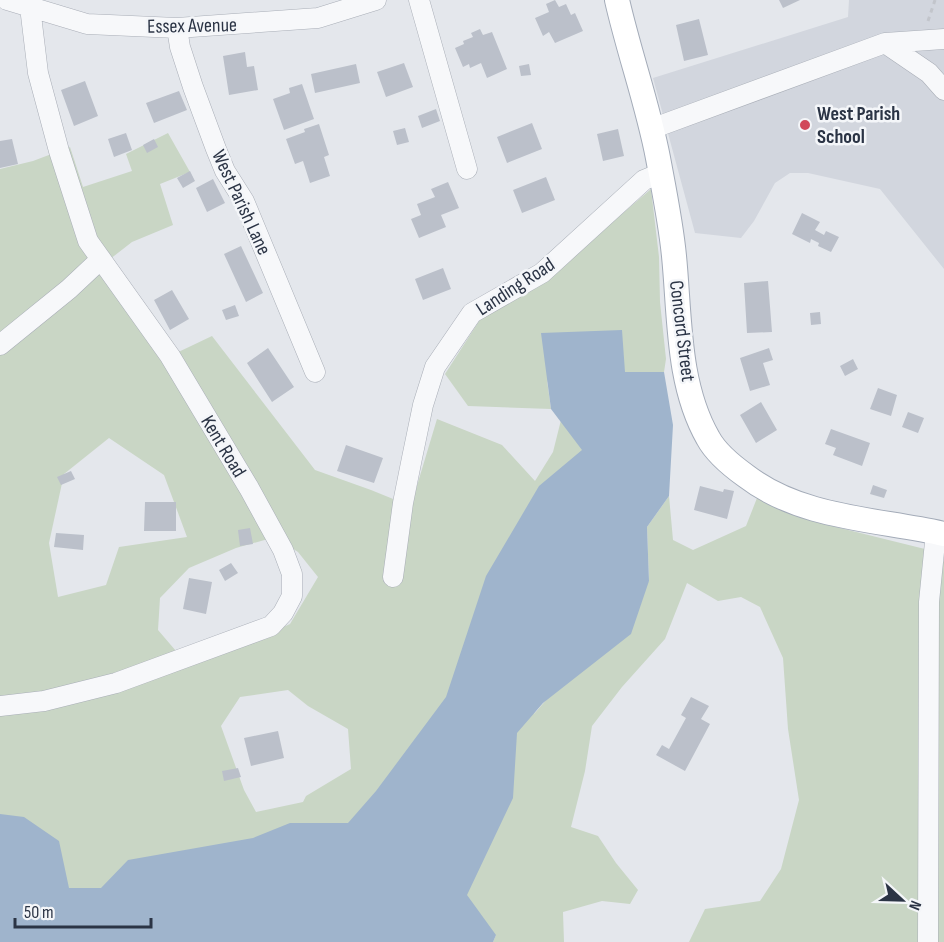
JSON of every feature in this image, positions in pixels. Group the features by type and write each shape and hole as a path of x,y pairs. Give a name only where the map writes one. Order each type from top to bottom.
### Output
{"main road":[{"name":"Concord Street","path":"617,0 661,173 674,252 684,366 698,416 708,439 725,459 745,476 764,489 795,503 839,516 940,533"}],"street":[{"name":"Essex Avenue","path":"7,0 87,24 177,28 318,18 376,0"},
{"path":"419,0 467,170"},
{"name":"Kent Road","path":"0,706 44,701 116,683 271,626 283,613 292,596 292,574 286,558 249,488 170,356 88,241 59,151 38,73 30,7"},
{"name":"West Parish Lane","path":"177,28 180,47 193,87 225,171 244,201 315,372"},
{"path":"651,129 885,43 944,39"},
{"path":"885,43 929,73 944,90"},
{"name":"Landing Road","path":"393,577 403,503 423,405 435,366 472,313 542,273 644,180 661,173"},
{"path":"0,345 69,289 101,259"},
{"path":"928,942 929,602 940,533"}],"shaded area":[{"name":"West Parish School","path":"849,0 944,0 944,269 880,189 808,173 790,173 775,183 754,221 741,238 695,233 653,78 848,17"}],"green space":[{"path":"168,133 190,172 160,184 173,225 132,242 105,263 170,356 212,336 315,470 403,503 410,509 437,419 502,445 535,481 553,452 561,420 547,380 551,409 468,406 445,374 481,318 588,243 651,189 659,257 660,302 666,359 664,372 655,372 534,714 649,581 647,527 669,496 673,540 693,550 746,526 757,498 836,527 937,552 944,562 944,942 689,942 705,909 760,901 781,869 799,800 788,729 783,658 760,607 741,597 718,601 687,583 665,639 622,687 592,726 585,771 571,827 598,836 638,890 630,904 602,901 563,912 564,942 493,942 496,935 483,942 0,942 0,169 33,161 70,147 83,187 132,171 126,154","holes":["109,438 164,475 187,537 119,547 106,585 58,597 49,543 64,474","275,537 298,552 318,577 290,624 270,633 182,658 158,630 160,598 189,568 236,548","288,690 308,706 348,729 351,769 306,796 303,802 256,812 244,790 221,726 240,697"]}],"water":[{"path":"622,330 625,372 664,372 673,425 669,496 647,527 649,581 631,634 543,703 517,733 513,798 467,895 496,935 493,942 0,942 0,814 24,817 59,841 69,888 101,888 128,860 253,838 290,823 348,823 376,791 446,697 486,576 539,486 582,450 551,409 541,333"}],"building":[{"path":"555,0 559,7 566,4 571,15 575,13 583,31 555,43 549,32 543,36 535,18 549,12 546,4"},
{"path":"779,0 800,0 783,8"},
{"path":"699,19 708,55 684,61 676,25"},
{"path":"480,29 483,35 492,32 507,69 487,78 481,63 470,68 469,64 463,67 455,48 464,44 463,41 473,37 471,33"},
{"path":"245,52 247,67 254,66 258,90 229,95 223,56"},
{"path":"404,63 413,87 386,97 377,72"},
{"path":"356,64 360,83 315,93 311,74"},
{"path":"529,64 531,75 521,76 519,66"},
{"path":"85,81 98,116 74,126 61,90"},
{"path":"302,84 314,119 284,130 273,99 290,93 289,88"},
{"path":"179,91 187,110 154,123 146,103"},
{"path":"436,109 440,121 422,128 418,116"},
{"path":"532,123 542,149 507,163 497,137"},
{"path":"319,124 329,155 324,157 330,176 310,183 303,161 295,164 286,139"},
{"path":"405,128 409,142 397,145 393,131"},
{"path":"618,129 624,156 603,161 597,134"},
{"path":"126,133 132,150 114,157 108,139"},
{"path":"12,139 18,164 0,168 0,141"},
{"path":"154,139 158,147 147,153 143,145"},
{"path":"190,171 195,181 183,188 177,178"},
{"path":"546,177 555,200 522,213 513,190"},
{"path":"213,179 225,203 207,212 196,188"},
{"path":"448,182 459,208 441,215 446,227 419,238 411,219 421,215 417,204 435,197 431,189"},
{"path":"802,213 820,222 815,230 824,235 826,231 839,237 831,252 818,246 819,243 811,239 810,243 792,234"},
{"path":"241,246 263,293 246,302 224,254"},
{"path":"443,268 451,289 423,300 415,279"},
{"path":"768,281 772,332 747,333 744,283"},
{"path":"172,290 189,319 170,330 154,300"},
{"path":"235,305 239,316 226,320 222,310"},
{"path":"820,312 821,324 811,325 810,313"},
{"path":"268,348 294,387 272,402 247,363"},
{"path":"769,348 773,360 763,363 770,385 750,391 740,358"},
{"path":"853,359 858,369 845,376 840,366"},
{"path":"878,388 897,395 891,416 870,409"},
{"path":"761,402 777,430 756,443 740,415"},
{"path":"908,412 924,418 918,433 902,427"},
{"path":"831,429 870,443 862,466 833,455 836,448 825,444"},
{"path":"346,445 383,458 374,483 337,471"},
{"path":"71,471 75,479 61,485 57,477"},
{"path":"873,485 887,490 884,498 870,494"},
{"path":"700,486 723,492 724,489 734,491 727,519 694,510"},
{"path":"145,502 176,502 176,531 144,531"},
{"path":"250,528 253,544 240,546 238,530"},
{"path":"56,533 84,535 83,550 54,547"},
{"path":"231,563 238,573 225,581 219,570"},
{"path":"189,578 212,582 206,614 183,609"},
{"path":"691,697 709,706 701,719 710,724 685,771 656,755 662,745 669,749 686,718 681,715"},
{"path":"278,731 284,758 251,766 244,738"},
{"path":"238,768 241,777 224,781 222,771"}],"place":[{"name":"West Parish School","path":"805,125"}]}
